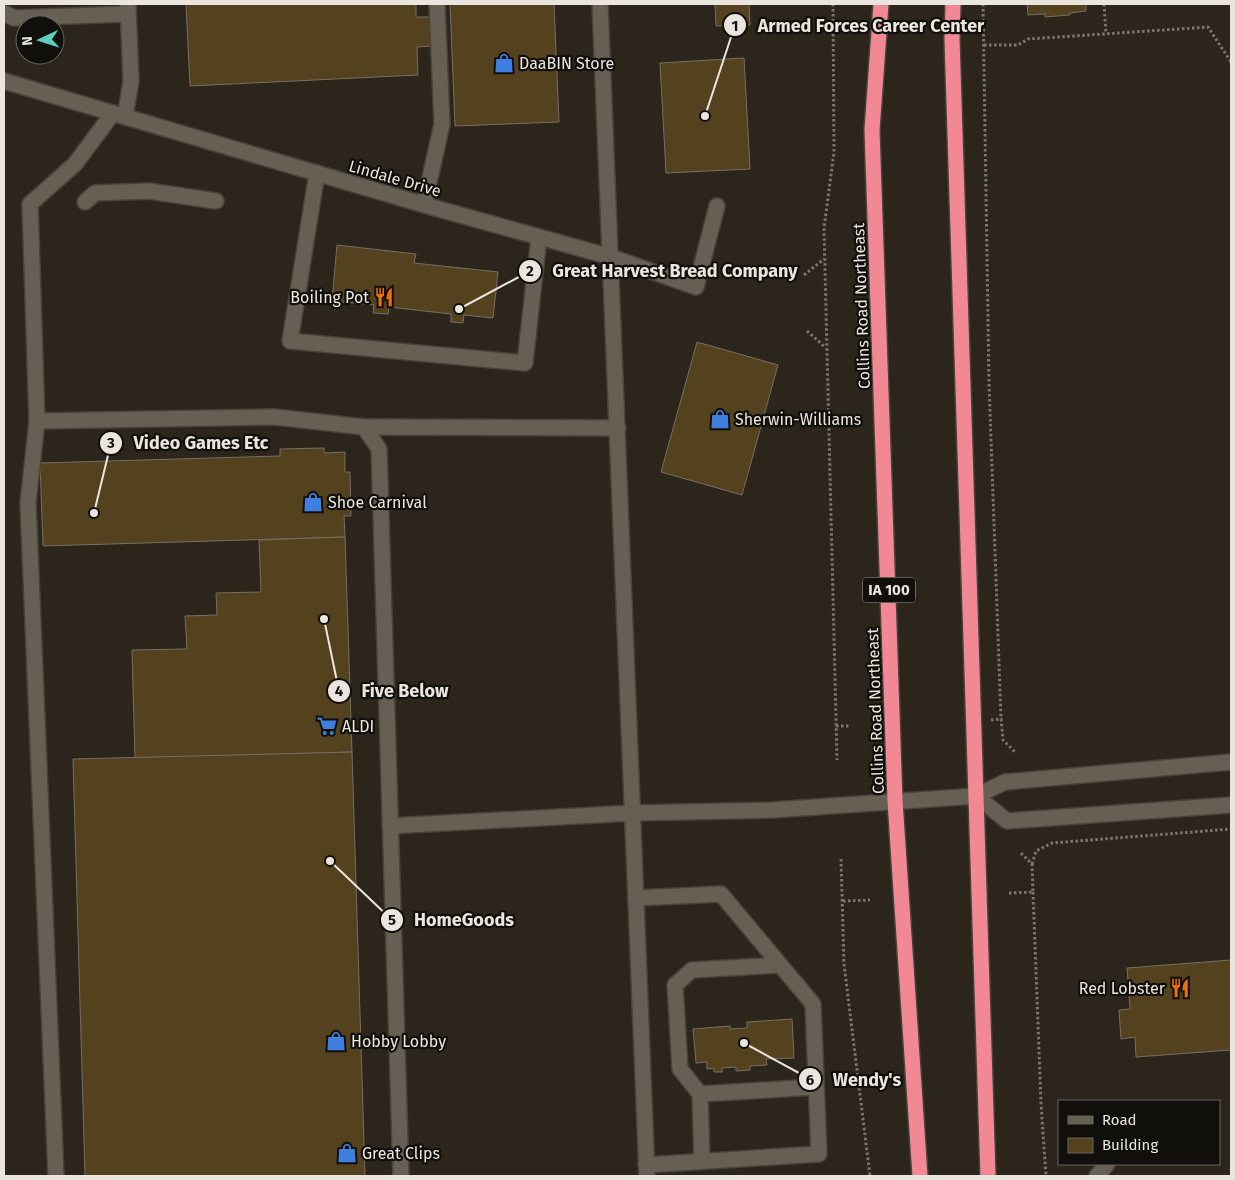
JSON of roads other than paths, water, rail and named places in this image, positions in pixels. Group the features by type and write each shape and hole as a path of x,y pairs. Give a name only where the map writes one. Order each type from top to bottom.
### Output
{"highway":[{"name":"Collins Road Northeast","path":"881,4 872,130 895,801 920,1176"},
{"path":"954,4 952,39 988,1176"}],"street":[{"path":"424,205 442,124 438,4"},
{"path":"600,4 646,1170 702,1161 819,1154 812,1004 721,894 636,898"},
{"path":"4,13 14,18 128,9 131,81 119,115 75,164 30,204 37,421 28,503 56,1176"},
{"name":"Lindale Drive","path":"4,81 424,205 611,257 696,287 718,206"},
{"path":"317,173 290,341 525,363 539,237"},
{"path":"85,202 95,193 149,192 216,201"},
{"path":"37,421 275,417 364,427 618,428"},
{"path":"364,427 378,449 401,1176"},
{"path":"390,826 633,813 772,810 976,796 1005,782 1231,762"},
{"path":"976,796 1007,821 1231,805"},
{"path":"702,1161 700,1094 680,1069 675,985 692,970 780,965"},
{"path":"700,1094 816,1087"},
{"path":"1097,1176 1107,1165"}],"place":[{"name":"DaaBIN Store","path":"504,63"},
{"name":"Armed Forces Career Center","path":"705,116"},
{"name":"Boiling Pot","path":"384,297"},
{"name":"Great Harvest Bread Company","path":"459,309"},
{"name":"Sherwin-Williams","path":"720,419"},
{"name":"Shoe Carnival","path":"313,502"},
{"name":"Video Games Etc","path":"94,513"},
{"name":"Five Below","path":"324,619"},
{"name":"ALDI","path":"327,726"},
{"name":"HomeGoods","path":"330,861"},
{"name":"Red Lobster","path":"1180,988"},
{"name":"Hobby Lobby","path":"336,1041"},
{"name":"Wendy's","path":"744,1043"},
{"name":"Great Clips","path":"347,1153"}]}
